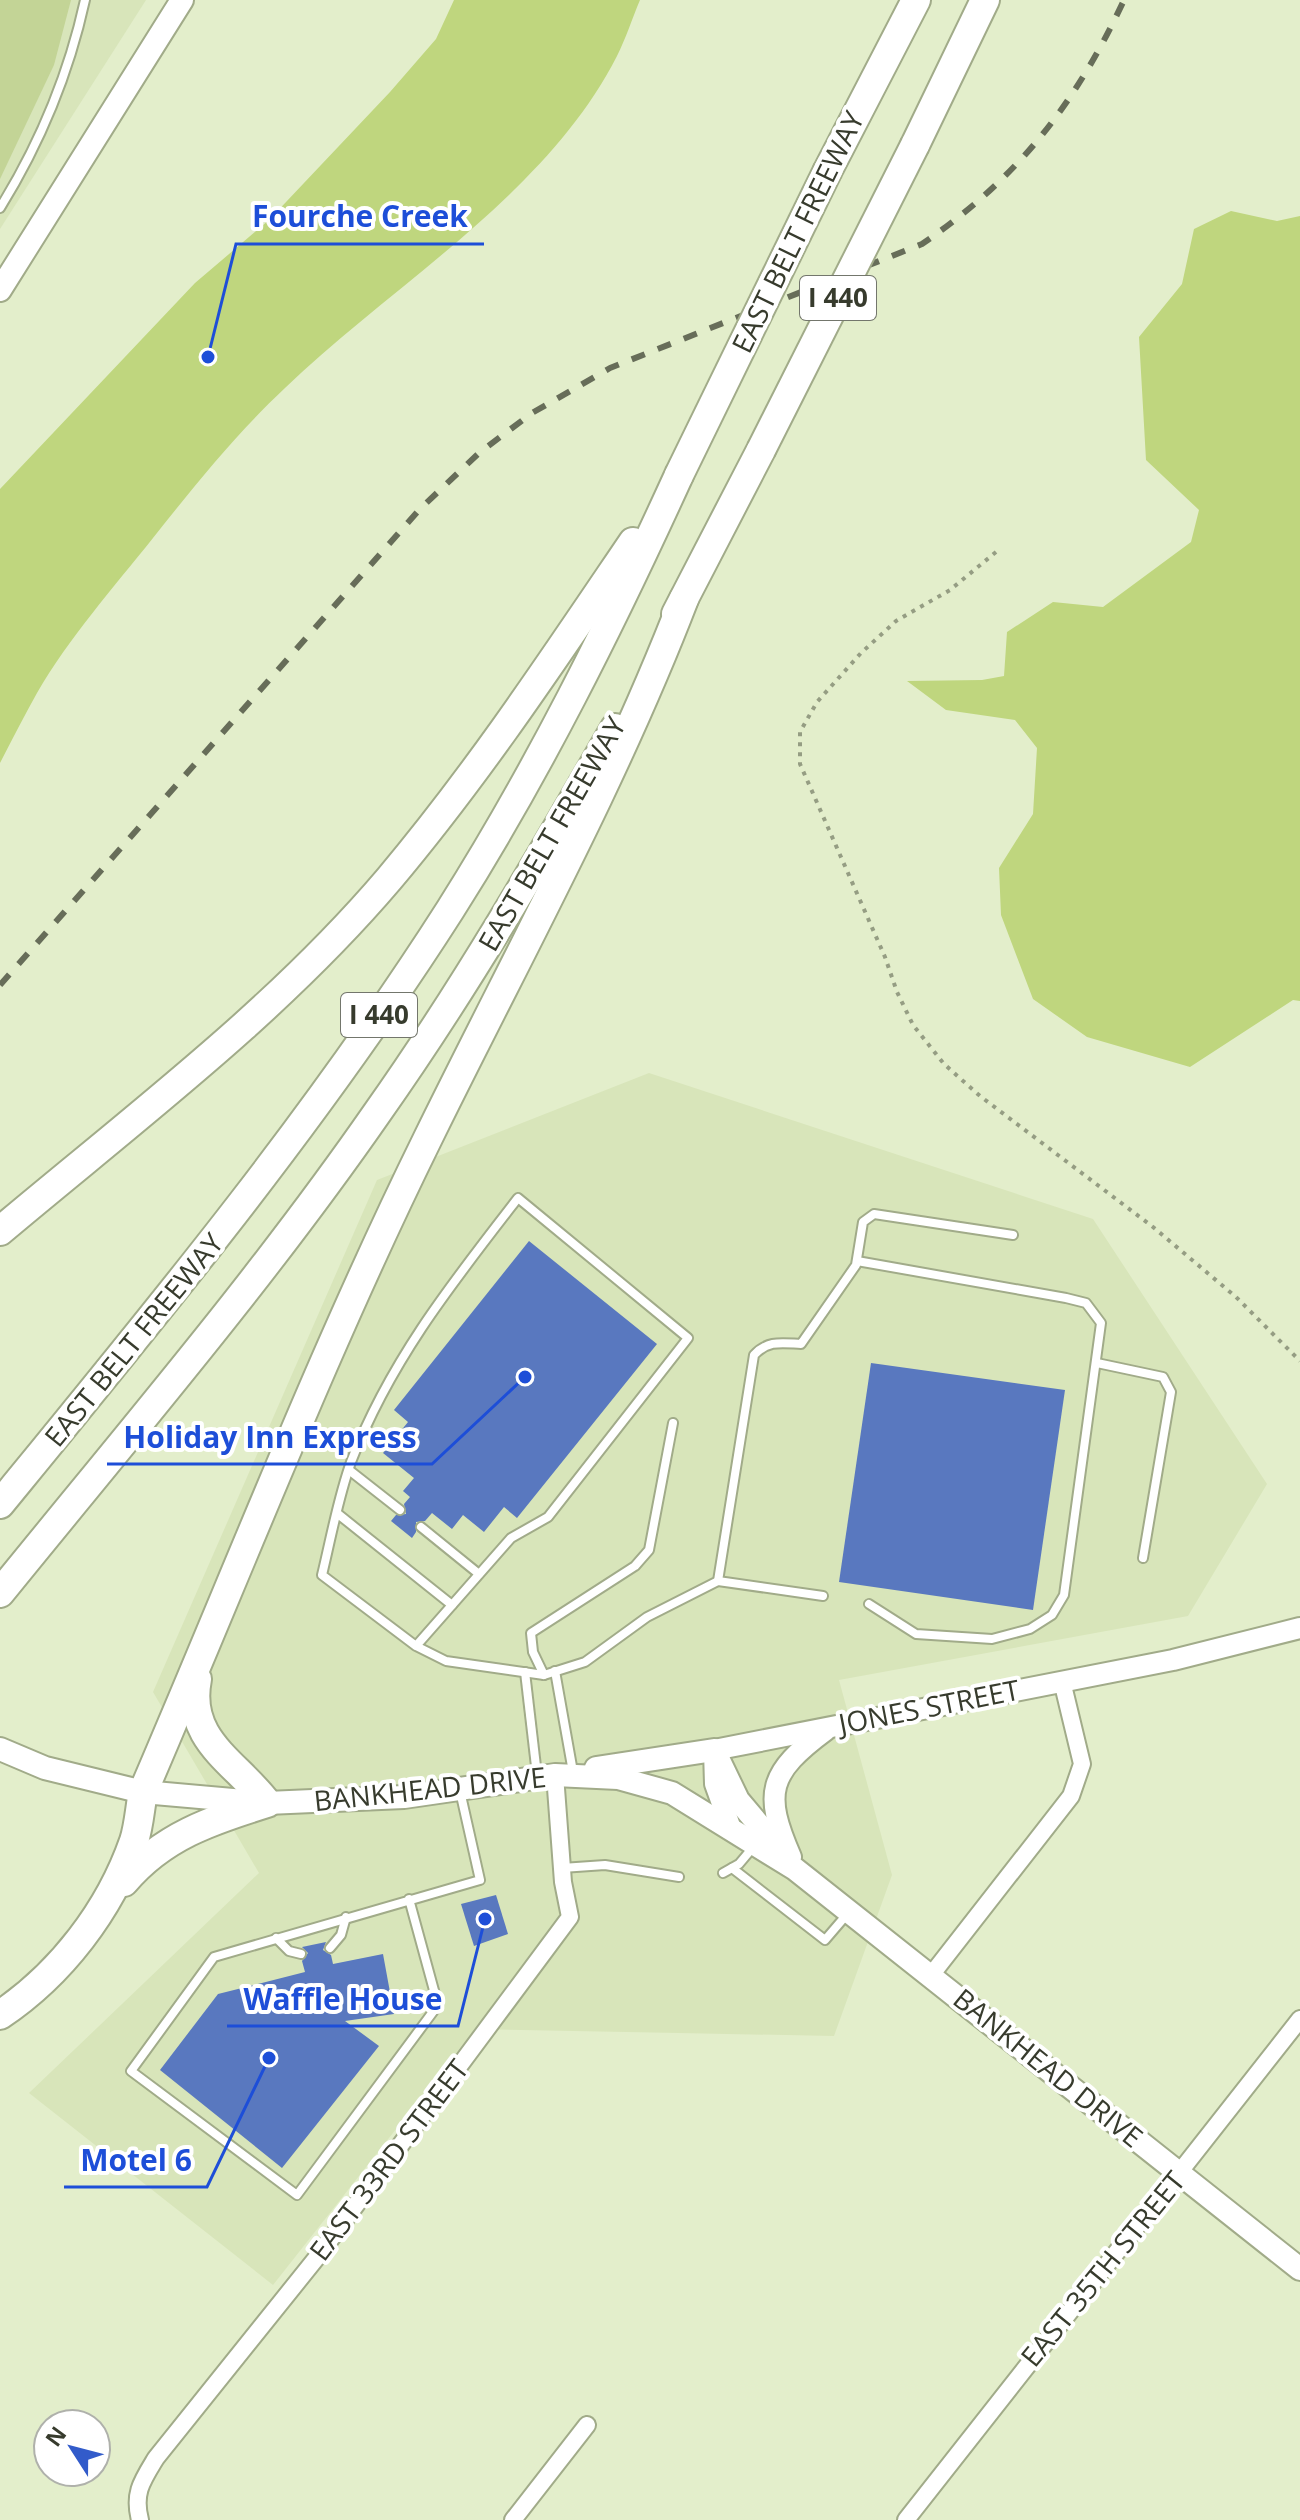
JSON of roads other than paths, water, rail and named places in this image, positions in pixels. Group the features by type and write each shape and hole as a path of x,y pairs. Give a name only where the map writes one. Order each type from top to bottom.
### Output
{"highway":[{"name":"EAST BELT FREEWAY","path":"0,1504 253,1193 451,909 559,724 828,170 916,0"},
{"name":"EAST BELT FREEWAY","path":"0,1593 218,1325 377,1114 470,974 550,840 684,599 983,7"},
{"path":"0,1231 273,997 388,880 529,698 679,475"},
{"path":"98,1913 134,1840 143,1792 350,1302 427,1140 611,776 684,599"},
{"path":"0,2015 43,1981 67,1956 98,1913 144,1859 179,1834 267,1803 254,1785 213,1750 203,1733 193,1696 201,1655"}],"main road":[{"path":"0,290 182,0"},
{"name":"BANKHEAD DRIVE","path":"0,1749 45,1768 143,1792 267,1803 310,1803 460,1791 555,1774 618,1778 654,1787 730,1826 795,1869 932,1974 1300,2269"},
{"name":"BANKHEAD DRIVE","path":"714,1750 738,1800 795,1869"},
{"name":"JONES STREET","path":"555,1774 714,1750"}],"street":[{"name":"JONES STREET","path":"714,1750 1173,1660 1300,1628"},
{"path":"932,1974 1071,1796 1082,1764 1062,1681"},
{"path":"795,1869 775,1822 773,1793 777,1781 795,1756 828,1728"},
{"path":"714,1750 715,1784 730,1826"},
{"name":"EAST 33RD STREET","path":"140,2520 135,2503 137,2488 156,2458 318,2256 570,1917 562,1868 555,1774"},
{"name":"EAST 35TH STREET","path":"906,2520 1300,2019"},
{"path":"513,2520 587,2425"}],"lane":[{"path":"0,208 24,168 63,74 74,47 85,0"},
{"path":"416,1646 511,1538 548,1517 688,1338 518,1198 427,1316 381,1394 349,1470 322,1575 416,1646 446,1661 544,1675 585,1662 647,1617 718,1581 823,1596"},
{"path":"718,1581 754,1355 763,1345 801,1344 857,1261 863,1222 874,1214 1013,1235"},
{"path":"857,1261 1086,1303 1101,1323 1064,1595 1052,1615 1030,1629 992,1639 916,1634 869,1604"},
{"path":"1097,1363 1163,1377 1171,1392 1143,1558"},
{"path":"544,1675 533,1652 531,1633 635,1566 649,1550 673,1423"},
{"path":"349,1470 400,1510"},
{"path":"338,1514 452,1605"},
{"path":"421,1527 479,1574"},
{"path":"555,1671 555,1774"},
{"path":"525,1672 555,1774"},
{"path":"409,1899 438,2005 297,2195 131,2071 214,1957 346,1917 409,1899 480,1880 460,1791"},
{"path":"723,1873 756,1843"},
{"path":"562,1868 605,1865 679,1877"},
{"path":"732,1868 825,1940 850,1911"},
{"path":"330,1948 341,1935 346,1917"},
{"path":"276,1938 289,1951 301,1954"}],"railway":[{"path":"0,985 420,509 479,453 532,413 610,368 922,244 987,193 1041,137 1085,73 1124,0"}],"place":[{"name":"Fourche Creek","path":"208,357"},
{"name":"Holiday Inn Express","path":"525,1377"},
{"name":"Waffle House","path":"485,1919"},
{"name":"Motel 6","path":"269,2058"}]}
